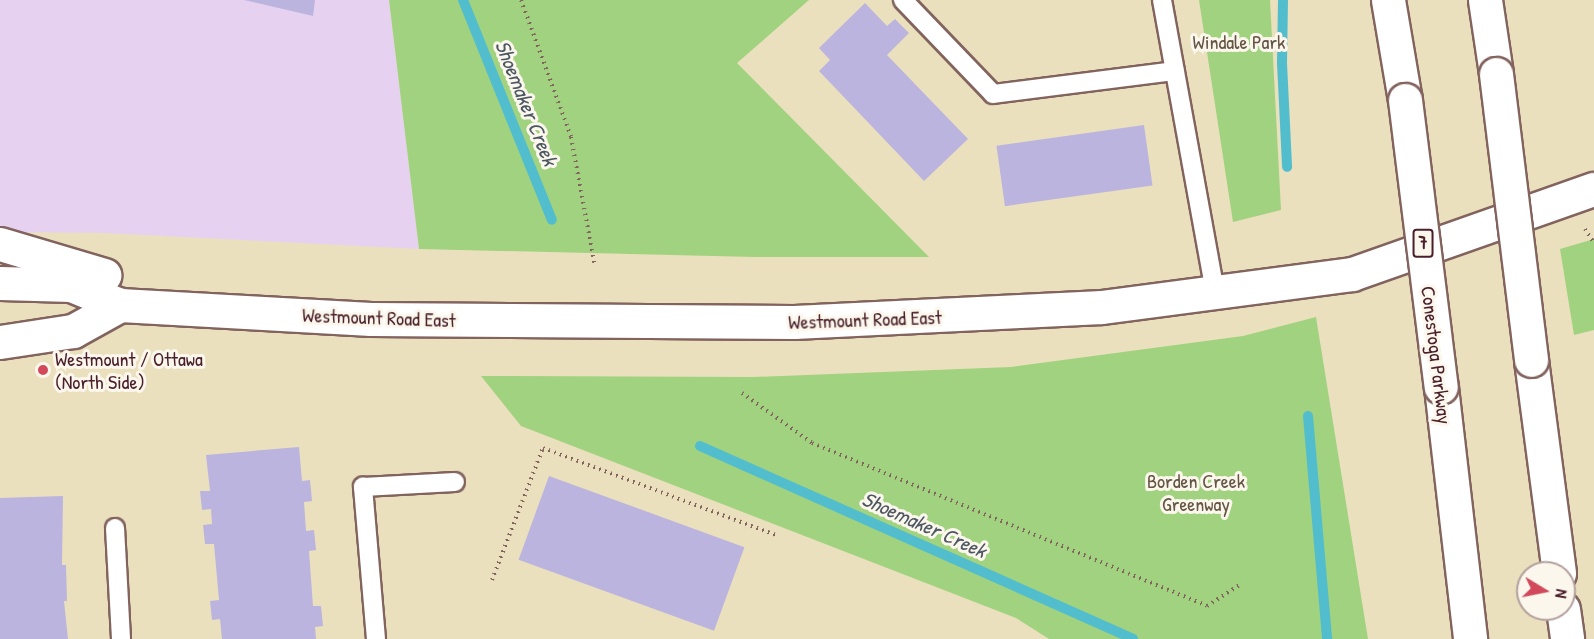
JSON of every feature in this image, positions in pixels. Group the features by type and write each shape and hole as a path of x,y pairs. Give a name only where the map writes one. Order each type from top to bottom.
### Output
{"main road":[{"name":"Conestoga Parkway","path":"1388,0 1405,100 1470,639"},
{"path":"1485,0 1556,561"},
{"name":"Westmount Road East","path":"120,305 371,319 794,322 1102,308 1352,274 1594,189"},
{"path":"0,244 107,276 173,308"},
{"path":"0,283 71,285 120,305"},
{"path":"0,342 73,331 120,305"},
{"path":"1565,621 1567,639"}],"lane":[{"path":"903,0 993,94 1175,71"},
{"path":"1162,0 1215,292"},
{"path":"376,639 363,487 455,482"},
{"path":"115,528 121,639"}],"path":[{"path":"521,0 572,137 595,266"},
{"path":"742,393 812,443 1207,606 1241,584"},
{"path":"492,580 543,448 776,535"}],"shaded area":[{"path":"0,0 389,0 419,249 103,233 0,232"}],"green space":[{"path":"389,0 809,0 737,63 929,257 755,257 419,249"},
{"name":"Windale Park","path":"1199,0 1270,0 1281,210 1233,222"},
{"path":"1594,239 1594,330 1574,335 1560,249"},
{"name":"Borden Creek Greenway","path":"1316,317 1368,639 1049,639 1016,618 521,426 481,376 753,377 1011,367 1243,336"}],"building":[{"path":"244,0 315,0 313,16"},
{"path":"865,3 887,26 895,19 909,33 887,55 968,139 924,181 819,71 830,60 819,48"},
{"path":"1144,125 1152,185 1005,206 996,146"},
{"path":"299,447 302,481 310,480 312,501 304,502 306,531 314,530 316,550 309,551 313,606 321,606 323,626 315,627 316,639 222,639 220,619 212,620 210,601 219,600 214,544 205,544 203,525 212,524 211,509 202,510 200,491 210,491 206,455"},
{"path":"549,476 744,547 714,631 519,560"},
{"path":"63,496 62,565 66,565 67,601 64,601 68,639 0,639 0,498"}],"waterway":[{"name":"Shoemaker Creek","path":"463,0 552,220"},
{"name":"Shoemaker Creek","path":"1283,0 1282,63 1287,167"},
{"name":"Shoemaker Creek","path":"1308,416 1327,639"},
{"name":"Shoemaker Creek","path":"700,446 1133,639"}],"place":[{"name":"Westmount / Ottawa (North Side)","path":"43,370"}]}
